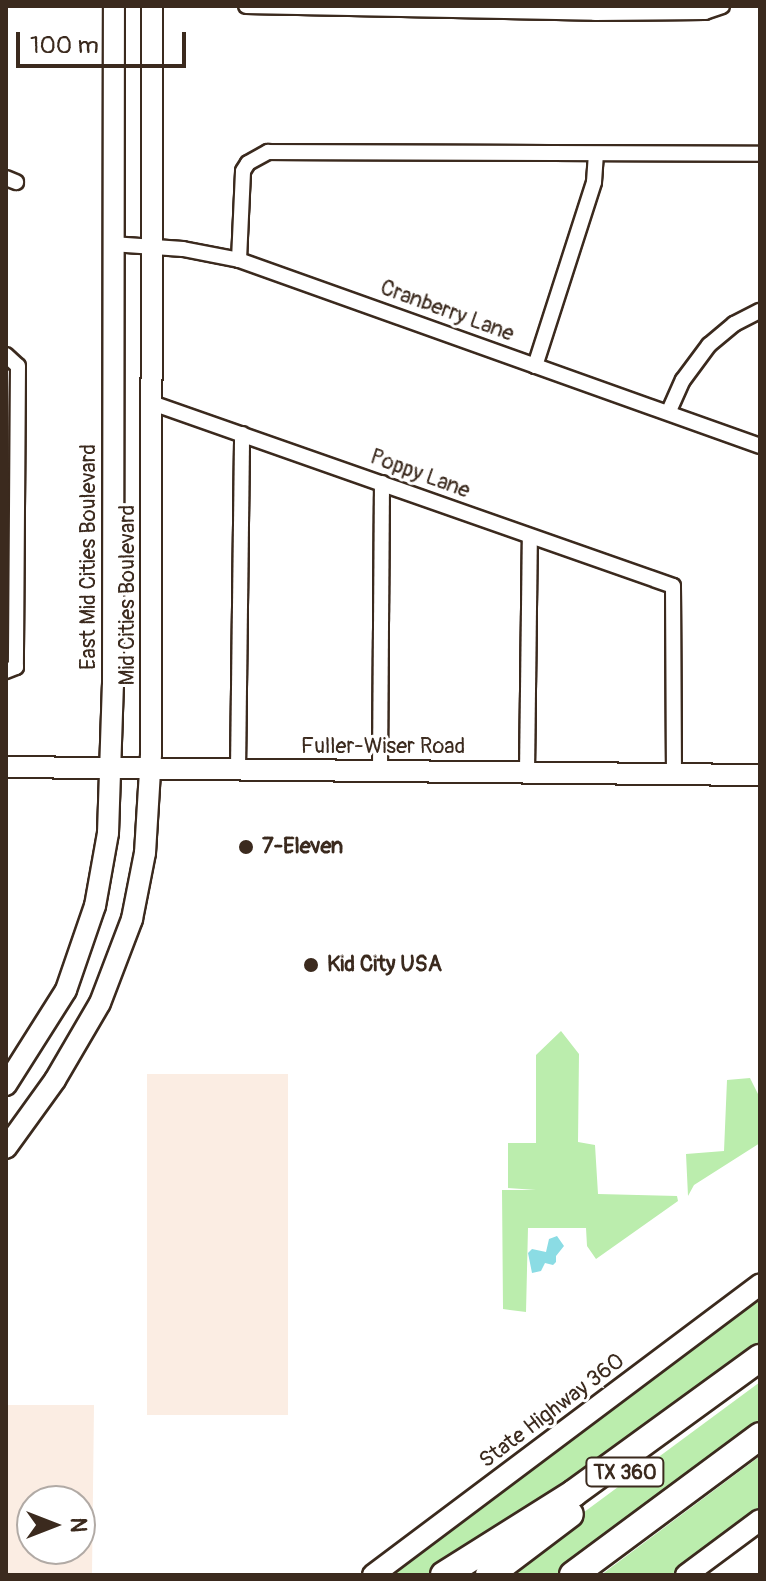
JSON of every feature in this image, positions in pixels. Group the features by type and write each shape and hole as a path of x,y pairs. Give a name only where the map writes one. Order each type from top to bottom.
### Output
{"highway":[{"path":"444,1575 574,1493 760,1358"},
{"name":"TX 360","path":"489,1575 760,1368"},
{"name":"TX 360","path":"573,1575 760,1436"},
{"path":"591,1575 760,1445"}],"main road":[{"name":"East Mid Cities Boulevard","path":"6,1085 66,990 95,906 108,833 111,768 114,6"},
{"name":"Mid Cities Boulevard","path":"6,1148 18,1135 100,1003 132,919 145,853 151,769 152,6"},
{"name":"Fuller-Wiser Road","path":"6,767 760,775"},
{"name":"State Highway 360","path":"373,1575 760,1284"},
{"path":"686,1575 760,1520"}],"street":[{"path":"246,6 705,12 722,6"},
{"path":"239,260 241,179 248,163 268,152 760,154"},
{"path":"535,366 594,182 596,154"},
{"name":"Cranberry Lane","path":"112,244 239,260 760,446"},
{"path":"669,411 683,380 709,345 734,324 760,311"},
{"path":"6,355 18,366 10,671"},
{"name":"Poppy Lane","path":"152,403 673,586 674,774"},
{"path":"238,770 242,434"},
{"path":"380,770 382,483"},
{"path":"527,772 530,537"}],"shaded area":[{"path":"147,1074 288,1074 288,1415 147,1415"},
{"path":"6,1405 94,1405 93,1485 16,1485 16,1565 92,1565 92,1575 6,1575"}],"green space":[{"path":"561,1031 579,1054 578,1142 595,1145 598,1194 677,1196 678,1201 596,1259 587,1246 586,1228 528,1228 526,1312 503,1309 502,1190 536,1190 508,1188 508,1143 536,1143 536,1055"},
{"path":"750,1078 760,1098 760,1143 694,1185 688,1196 686,1154 724,1151 727,1080"},
{"path":"760,1294 760,1348 627,1448 432,1575 383,1575"},
{"path":"760,1382 760,1424 557,1575 499,1575"},
{"path":"760,1456 760,1511 674,1575 601,1575"}],"water":[{"path":"557,1236 564,1246 556,1256 556,1262 553,1265 545,1263 541,1271 532,1273 528,1253 532,1249 546,1252 549,1239"}],"place":[{"name":"7-Eleven","path":"246,847"},
{"name":"Kid City USA","path":"311,965"}]}
